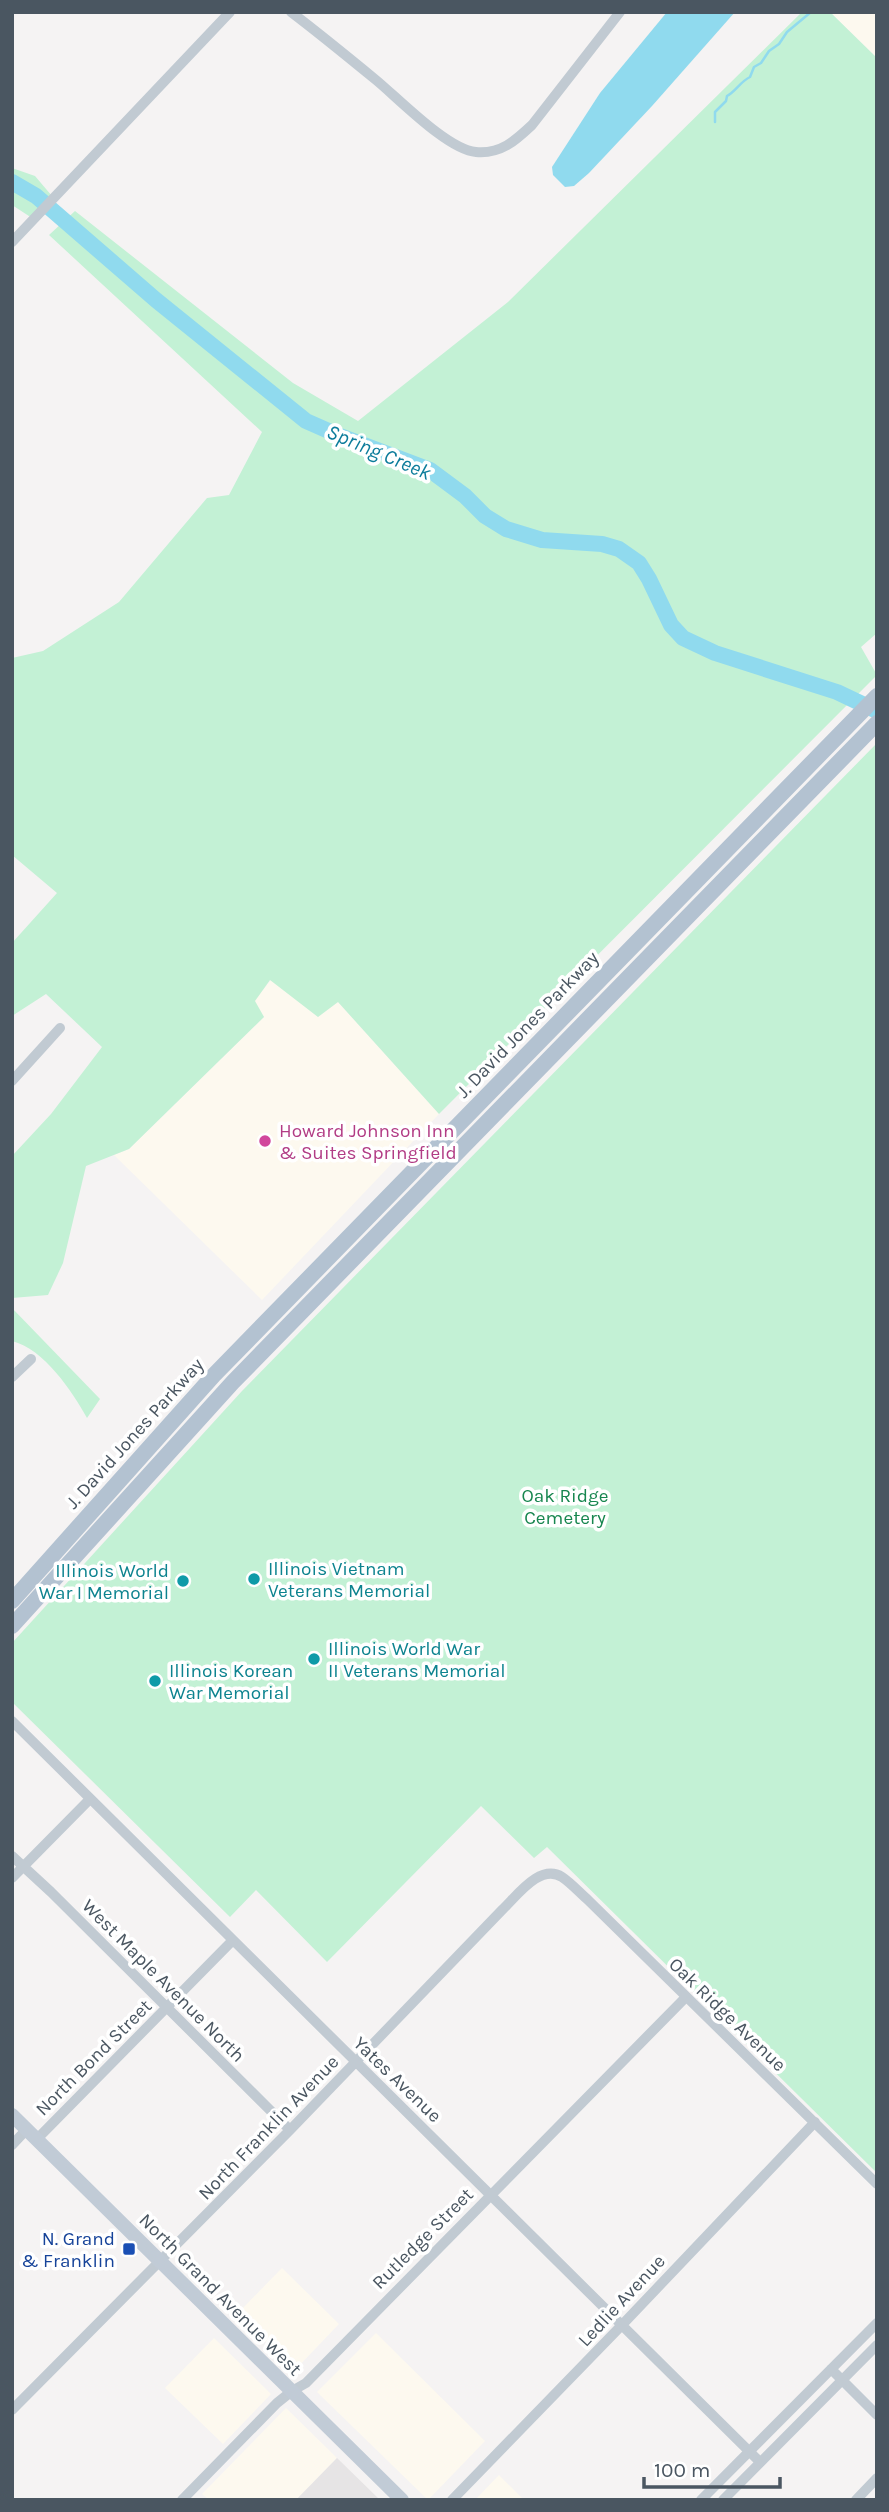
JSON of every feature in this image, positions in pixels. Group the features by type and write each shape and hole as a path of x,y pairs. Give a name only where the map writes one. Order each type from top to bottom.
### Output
{"main road":[{"name":"J. David Jones Parkway","path":"12,1601 214,1375 877,696"},
{"name":"J. David Jones Parkway","path":"12,1626 233,1382 877,723"},
{"name":"North Grand Avenue West","path":"12,2115 402,2500"}],"street":[{"path":"12,242 230,12"},
{"path":"291,12 430,127 455,144 474,152 491,152 508,147 517,140 532,125 620,12"},
{"path":"12,1081 60,1028"},
{"path":"12,1377 31,1359"},
{"name":"Yates Avenue","path":"12,1721 760,2462"},
{"path":"12,1878 90,1799"},
{"name":"West Maple Avenue North","path":"12,1856 60,1900 290,2130"},
{"name":"Oak Ridge Avenue","path":"551,1873 561,1877 588,1900 877,2184"},
{"name":"North Franklin Avenue","path":"12,2410 518,1895 539,1876 551,1873"},
{"name":"North Bond Street","path":"12,2145 32,2134 233,1940"},
{"name":"Rutledge Street","path":"182,2500 253,2427 292,2391 306,2383 685,1998"},
{"name":"Ledlie Avenue","path":"452,2500 815,2122"},
{"path":"701,2500 877,2323"},
{"path":"723,2500 877,2345"},
{"path":"831,2369 877,2415"},
{"path":"856,2500 877,2478"}],"shaded area":[{"path":"830,12 877,12 877,58"},
{"path":"271,980 318,1017 338,1002 439,1114 262,1300 114,1155 129,1149 264,1017 254,1001"},
{"path":"282,2268 339,2324 294,2371 238,2313"},
{"path":"376,2333 485,2441 428,2500 317,2392"},
{"path":"214,2338 271,2394 223,2444 165,2388"},
{"path":"286,2408 337,2458 296,2500 209,2500 202,2494"},
{"path":"337,2458 380,2500 296,2500"},
{"path":"499,2475 524,2500 475,2500"}],"green space":[{"path":"802,12 830,12 877,58 877,633 861,647 877,675 439,1114 338,1002 318,1017 270,980 255,1001 264,1017 129,1149 86,1166 63,1263 48,1295 12,1298 12,1156 51,1114 102,1047 46,994 12,1016 12,943 57,893 12,855 12,658 43,651 119,602 207,498 229,495 262,432 49,235 75,211 293,383 358,421 508,302"},
{"path":"12,168 35,176 52,196 32,218 12,205"},
{"name":"Oak Ridge Cemetery","path":"877,743 877,2173 547,1847 534,1858 481,1806 327,1962 256,1890 230,1917 12,1702 12,1643 242,1391"},
{"path":"12,1308 100,1399 87,1418 56,1372 24,1345 12,1341"}],"water":[{"path":"667,12 735,12 589,173 574,186 565,187 553,175 552,167 600,93"}],"waterway":[{"path":"715,122 715,112 726,101 727,96 750,77 754,67 761,63 769,51 811,12"},
{"name":"Spring Creek","path":"12,182 36,196 156,300 306,421 430,470 465,496 485,516 506,529 542,540 602,544 619,549 639,563 671,625 683,638 715,653 837,692 877,711"}],"place":[{"name":"Howard Johnson Inn & Suites Springfield","path":"265,1141"},
{"name":"Illinois Vietnam Veterans Memorial","path":"254,1579"},
{"name":"Illinois World War I Memorial","path":"183,1581"},
{"name":"Illinois World War II Veterans Memorial","path":"314,1659"},
{"name":"Illinois Korean War Memorial","path":"155,1681"},
{"name":"N. Grand & Franklin","path":"129,2249"}]}
